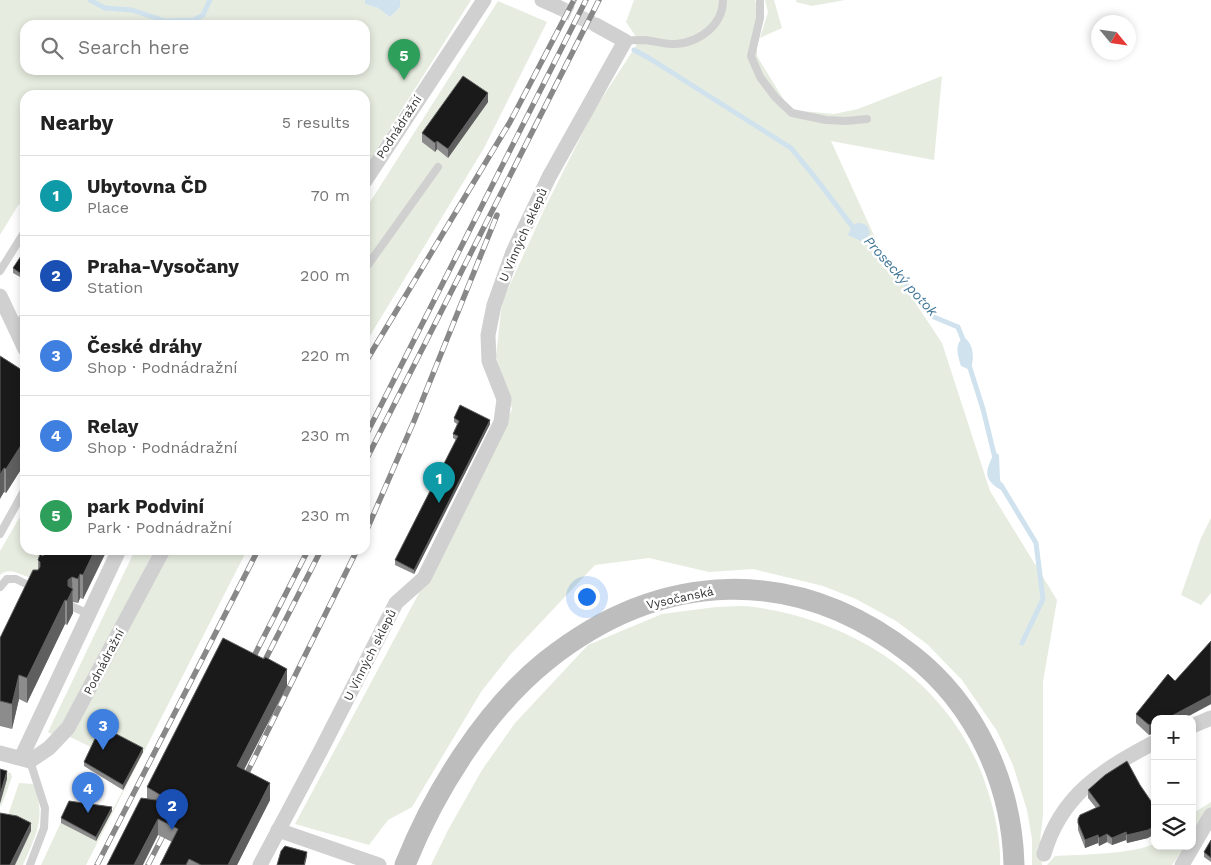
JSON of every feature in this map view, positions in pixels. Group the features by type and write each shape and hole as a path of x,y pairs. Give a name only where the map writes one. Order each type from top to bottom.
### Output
{"main road":[{"name":"Vysočanská","path":"405,865 432,806 475,738 509,696 545,662 598,626 630,610 665,598 698,591 730,588 764,590 796,596 857,618 888,636 939,679 961,705 981,737 997,773 1008,808 1014,855"}],"street":[{"name":"Podnádražní","path":"370,172 484,0"},
{"path":"542,0 558,7"},
{"path":"596,25 625,40"},
{"name":"U Vinných sklepů","path":"260,865 396,603 424,578 501,422 504,399 489,361 488,335 494,304 513,252 549,177 625,40"},
{"path":"2,306 20,338"},
{"path":"0,753 25,760 116,555"},
{"name":"Podnádražní","path":"25,760 59,739 72,721 160,555"},
{"path":"1196,724 1211,718"},
{"path":"1044,854 1048,839 1066,806 1083,788 1098,776 1151,744"},
{"path":"1182,865 1211,815"},
{"path":"278,830 379,865"}],"lane":[{"path":"625,40 644,40 675,44 701,36 713,27 720,16 723,0"},
{"path":"760,0 760,18 751,56 760,77 775,97 792,113 826,120 867,119"},
{"path":"370,262 438,167"},
{"path":"0,271 20,239"},
{"path":"15,327 20,321"},
{"path":"0,534 20,498"},
{"path":"0,587 7,579 12,578 35,588"},
{"path":"73,606 89,614"},
{"path":"25,760 45,808 44,828 30,865"}],"shaded area":[{"path":"0,0 365,0 365,4 378,8 390,17 400,7 400,0 471,0 370,160 370,90 20,90 19,204 0,235"},
{"path":"634,0 755,0 757,7 757,56 790,110 834,114 858,109 942,76 934,160 831,141 881,251 942,343 990,491 1057,600 1043,682 1043,815 1040,841 1042,865 1032,865 1032,839 1027,810 1013,765 997,731 962,680 927,644 896,621 856,599 823,586 753,569 709,572 649,558 595,565 510,655 481,692 412,807 388,820 369,845 295,824 484,472 512,409 496,356 502,302 544,210 593,112 639,41 626,22"},
{"path":"765,0 774,0 782,28 760,38 768,12"},
{"path":"796,0 845,0 812,6 796,2"},
{"path":"498,1 547,22 484,148 370,336 370,202"},
{"path":"20,517 20,555 48,555 36,578 9,571 0,575 0,551"},
{"path":"1211,518 1211,593 1201,605 1181,595 1201,538"},
{"path":"133,555 151,555 103,650 55,736 48,732"},
{"path":"167,555 244,555 86,865 41,865 69,805 112,811 123,790 84,766 93,748 68,736"},
{"path":"716,607 754,607 794,615 832,628 868,646 901,668 931,694 956,725 976,759 994,814 999,840 1000,865 431,865 448,830 482,770 515,723 588,645 662,614"},
{"path":"0,770 11,773 12,777 1,807 0,804 6,780"},
{"path":"19,783 33,784 37,795 39,816 36,835 23,865 15,865 31,831 7,818"},
{"path":"1211,802 1211,808 1196,831 1196,811"},
{"path":"1151,845 1151,850 1182,850 1172,865 1047,865 1055,856 1121,852"}],"water":[{"path":"365,0 400,0 400,7 390,17 378,8 365,4"},
{"path":"857,223 866,225 870,233 861,241 848,235 852,226"},
{"path":"963,337 967,339 971,347 973,362 970,370 961,366 958,354 958,344"},
{"path":"995,452 999,455 1000,479 1003,491 991,483 987,474 989,464"}],"building":[{"path":"463,76 488,93 448,149 437,141 435,143 422,133"},
{"path":"20,258 20,273 13,268"},
{"path":"0,356 20,369 20,447 0,475"},
{"path":"460,405 490,420 414,570 395,560 458,436 453,434 459,421 454,418"},
{"path":"40,555 93,555 83,575 80,574 78,579 72,577 68,580 68,586 73,589 67,601 65,600 27,678 19,675 12,704 0,701 0,638 33,570 38,570 40,567 38,560"},
{"path":"223,638 287,669 237,766 270,783 228,865 201,865 189,859 186,865 160,865 178,829 158,819 134,865 107,865 141,798 172,802 147,787"},
{"path":"1211,641 1211,695 1174,715 1151,715 1151,725 1149,725 1136,714 1168,674 1175,681"},
{"path":"101,726 143,748 123,785 84,762"},
{"path":"1127,761 1151,801 1151,828 1127,835 1126,832 1112,838 1107,834 1099,838 1098,835 1085,840 1078,819 1080,815 1100,806 1088,790 1105,775"},
{"path":"0,769 7,771 0,795"},
{"path":"69,801 112,807 96,837 61,818"},
{"path":"0,813 17,816 31,823 10,865 0,865"},
{"path":"1211,840 1211,858 1204,852"},
{"path":"285,846 307,852 304,865 277,865 281,851"}],"waterway":[{"name":"Prosecký potok","path":"90,0 105,8 132,10 162,20"},
{"name":"Prosecký potok","path":"194,20 203,15 210,0"},
{"name":"Prosecký potok","path":"634,50 791,148 856,230"},
{"name":"Prosecký potok","path":"863,234 934,317 958,327 964,342"},
{"name":"Prosecký potok","path":"969,365 983,409 995,458"},
{"name":"Prosecký potok","path":"1001,485 1036,543 1043,599 1022,643"}],"tunnel":[{"path":"558,7 596,25"}],"railway":[{"path":"370,355 510,122 574,0"},
{"path":"370,427 586,0"},
{"path":"370,452 599,0"},
{"path":"370,522 414,421 497,215"},
{"path":"97,865 255,555"},
{"path":"249,666 305,555"},
{"path":"260,670 318,555"},
{"path":"241,785 355,555"},
{"path":"148,865 169,824"}],"place":[{"name":"park Podviní","path":"404,80"},
{"name":"Ubytovna ČD","path":"439,503"},
{"name":"České dráhy","path":"103,750"},
{"name":"Relay","path":"88,813"},
{"name":"Praha-Vysočany","path":"172,830"}]}
